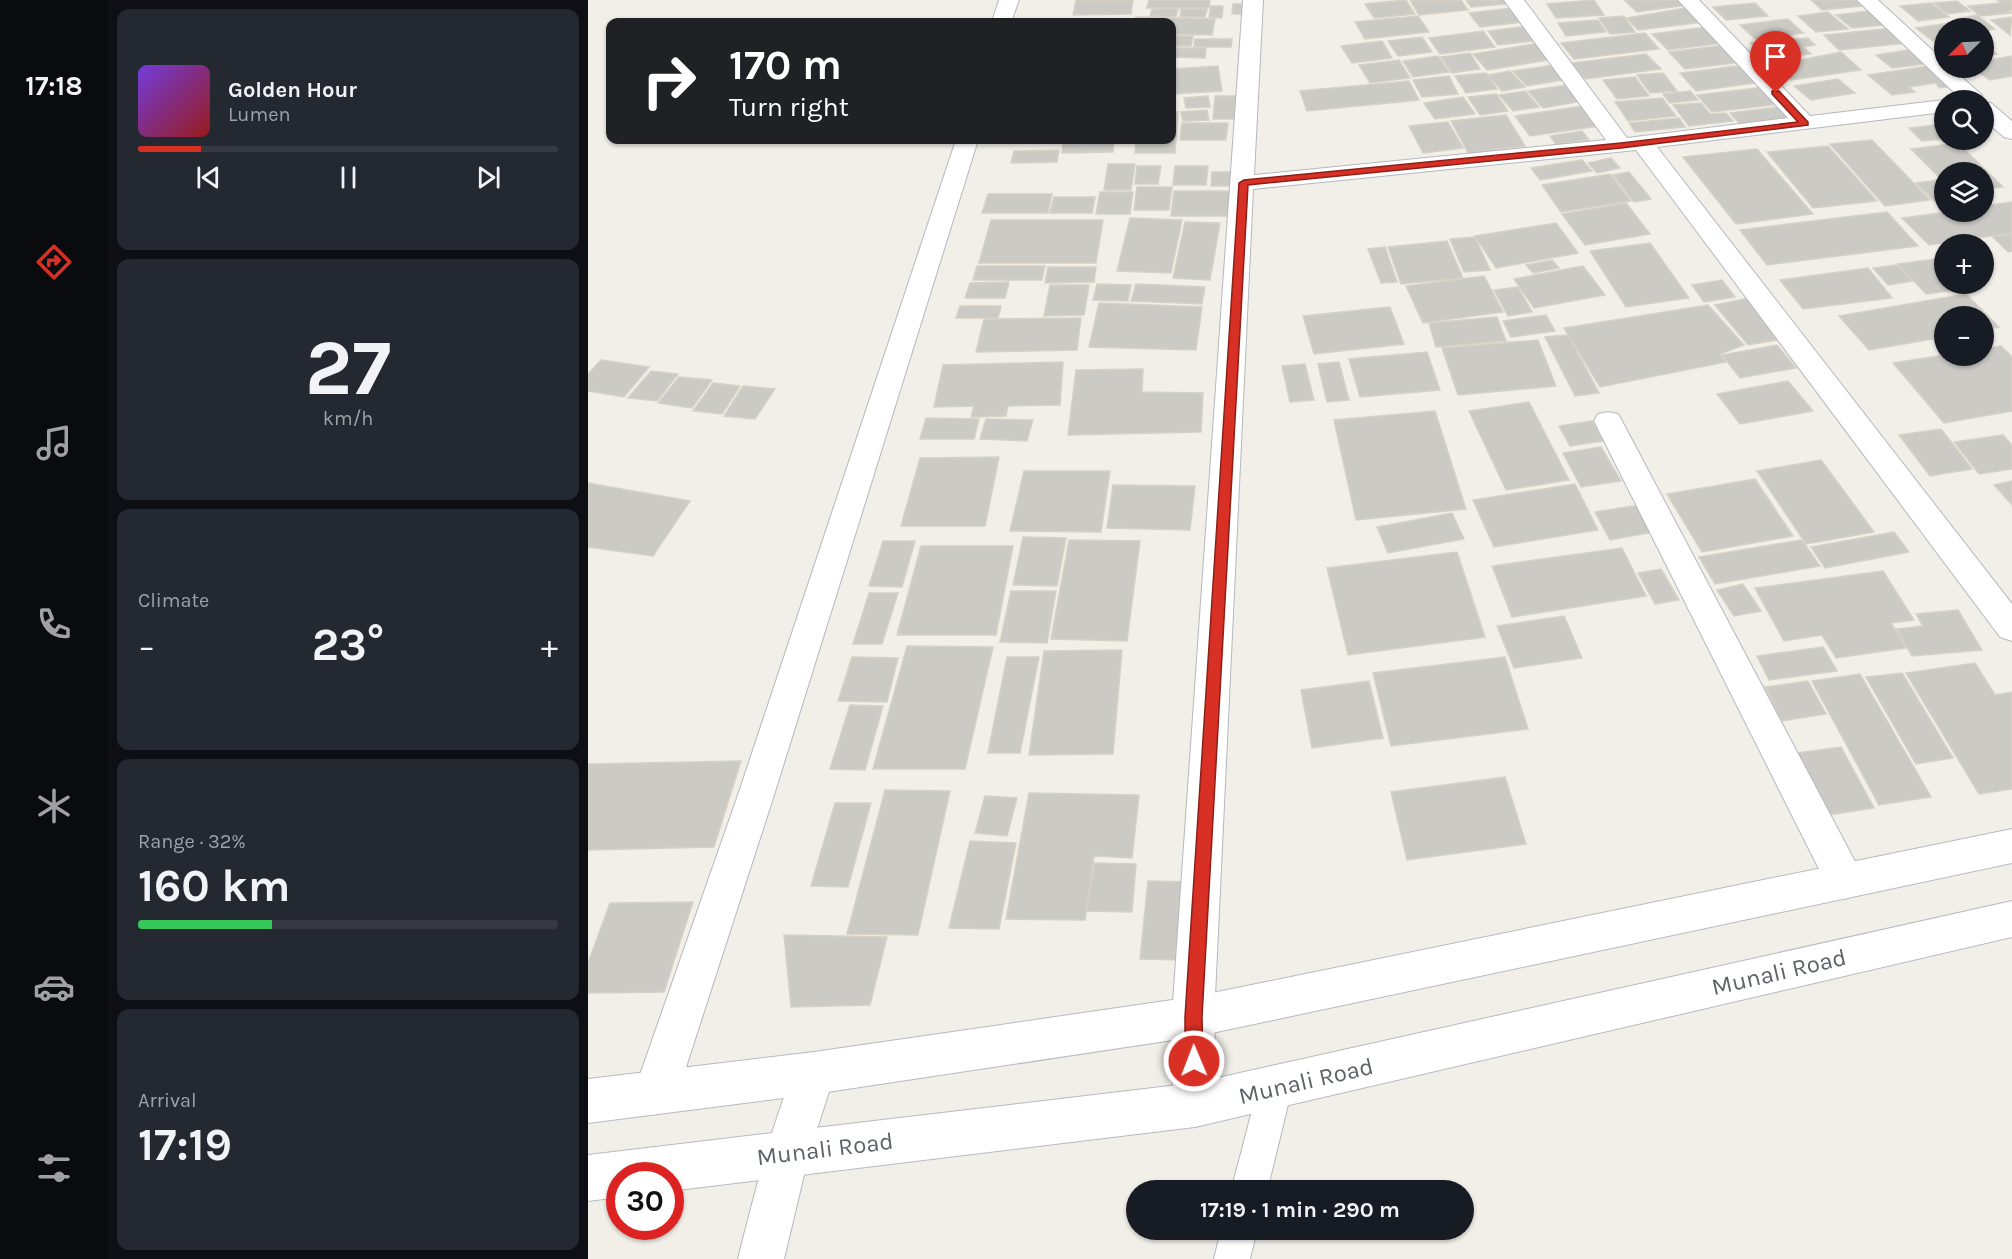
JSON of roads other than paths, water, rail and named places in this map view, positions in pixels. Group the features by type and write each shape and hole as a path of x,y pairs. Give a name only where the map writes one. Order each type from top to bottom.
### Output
{"street":[{"path":"1003,18 1009,0"},
{"path":"1195,1106 1193,1017 1244,183 1252,0"},
{"path":"1514,0 1632,144 2012,628"},
{"path":"1688,0 1804,123"},
{"path":"1867,0 1963,90"},
{"path":"1244,183 1632,144 1934,107"},
{"path":"1994,109 2012,132"},
{"path":"656,1092 771,751 966,144"},
{"path":"1608,421 1845,881"},
{"path":"589,1101 814,1073 1193,1017 2012,846"},
{"name":"Munali Road","path":"588,1178 1195,1106 2012,919"},
{"path":"761,1259 787,1154 814,1073"}],"lane":[{"path":"1252,1180 1275,1088"},
{"path":"1232,1259 1237,1240"}]}
